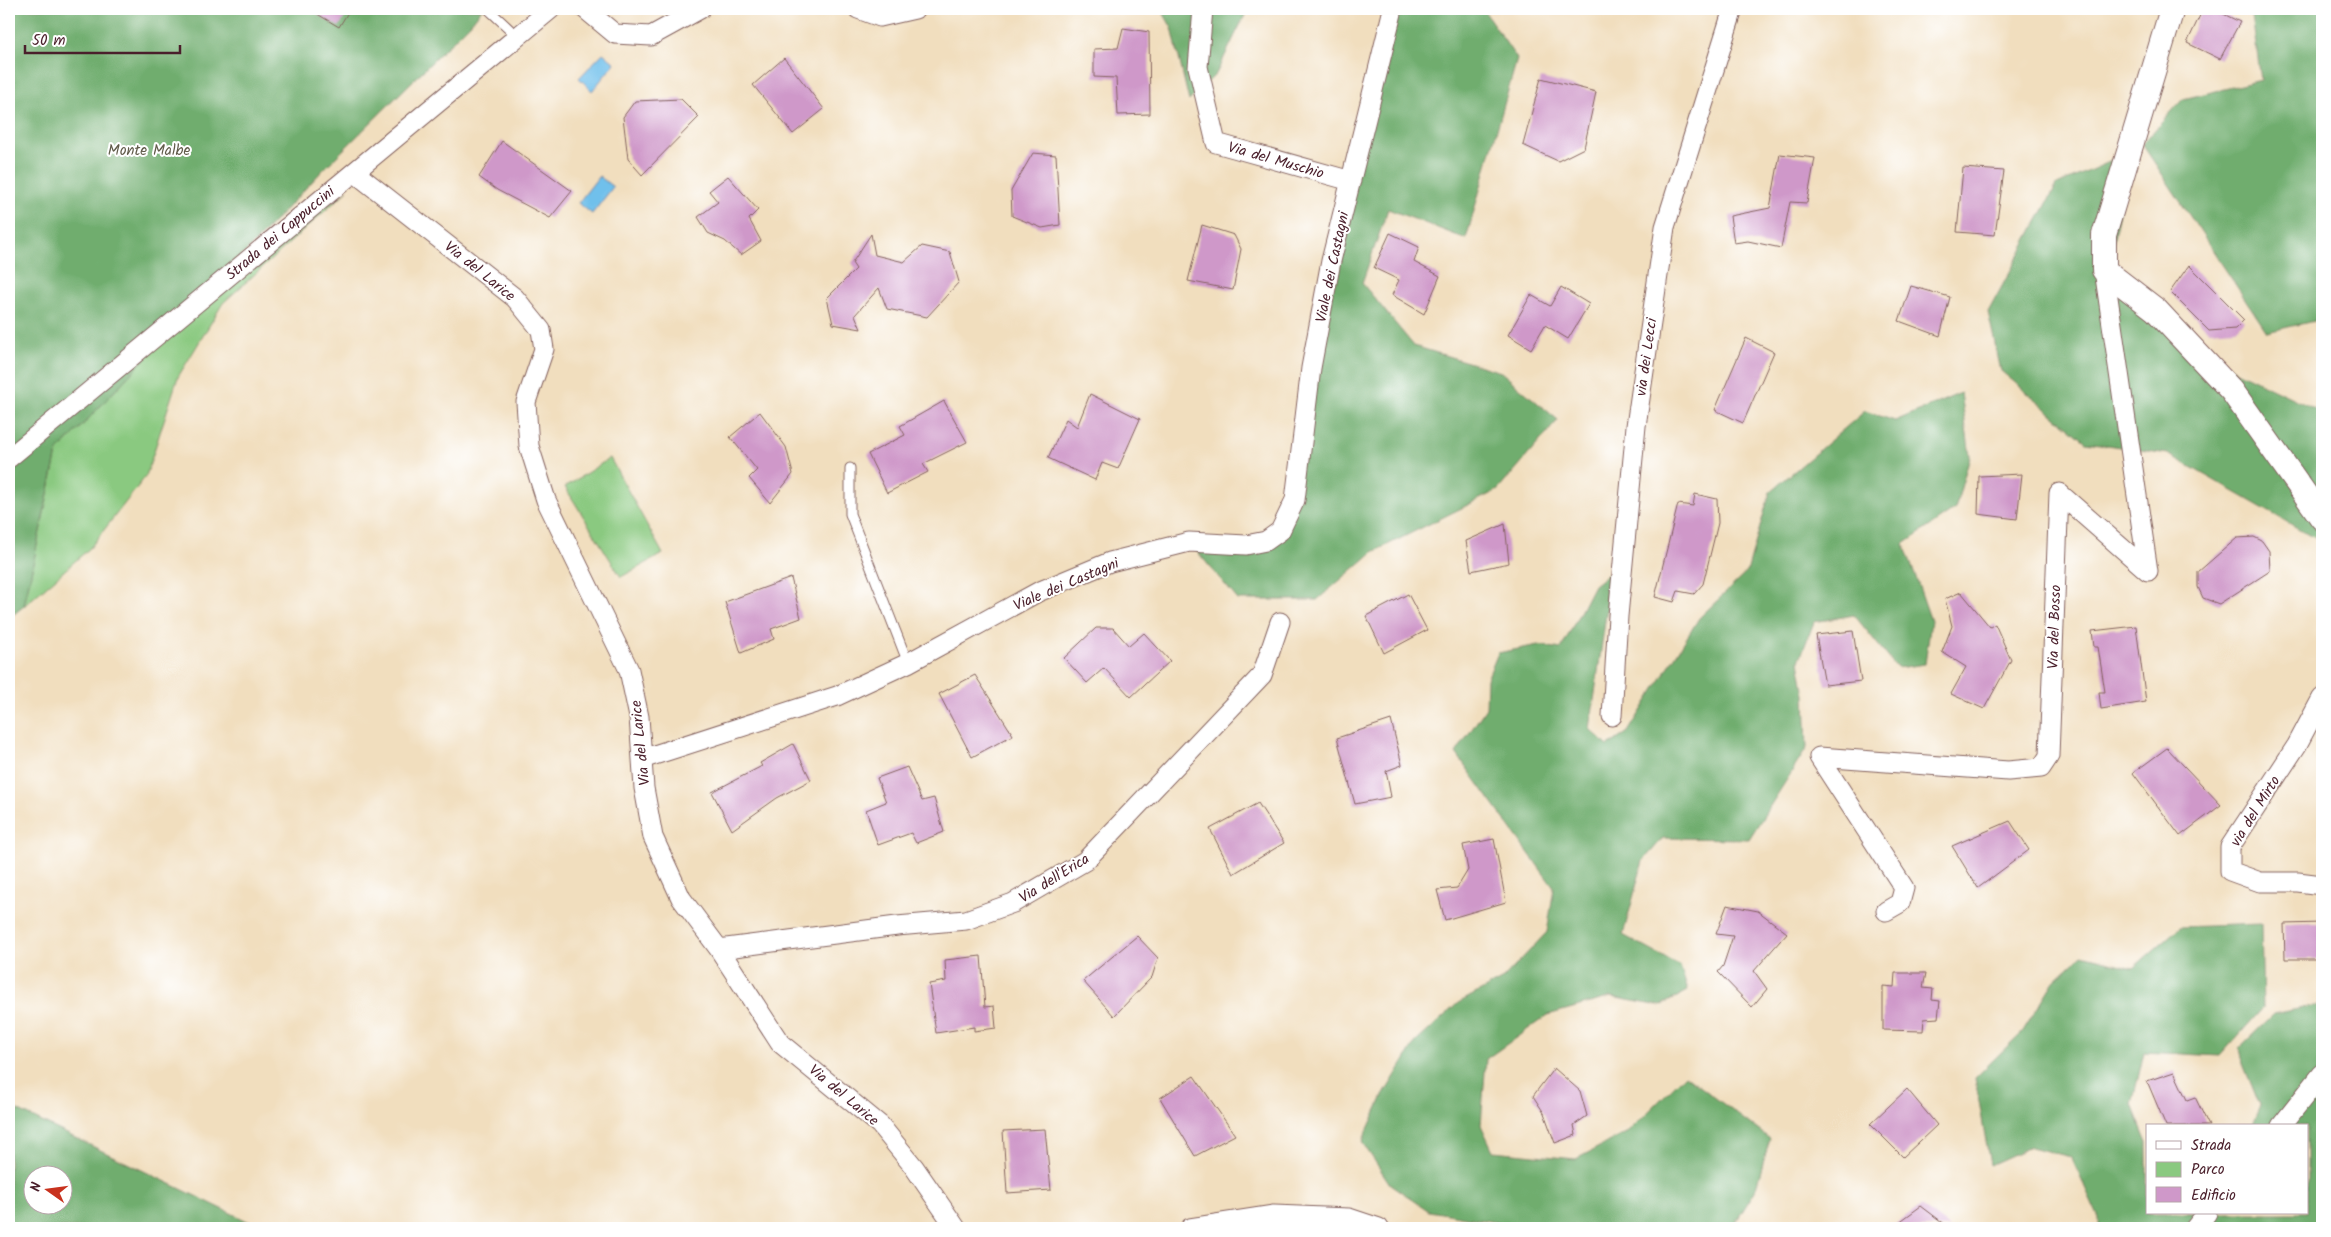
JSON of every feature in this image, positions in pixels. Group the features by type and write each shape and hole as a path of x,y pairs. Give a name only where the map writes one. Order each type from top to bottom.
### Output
{"street":[{"name":"Strada dei Cappuccini","path":"9,458 551,9"},
{"path":"585,9 615,34 651,36 700,9"},
{"path":"858,9 880,17 915,9"},
{"name":"Via del Muschio","path":"1203,9 1198,67 1216,143 1351,181"},
{"name":"Viale dei Castagni","path":"642,759 837,696 908,663 1038,592 1110,562 1189,542 1246,545 1266,541 1280,531 1295,500 1311,368 1331,261 1393,9"},
{"name":"via dei Lecci","path":"1612,716 1618,616 1636,426 1665,227 1733,9"},
{"path":"2172,9 2104,235 2104,270 2156,310 2232,391 2322,518"},
{"name":"Via del Larice","path":"354,172 515,298 541,330 544,349 526,402 529,446 546,500 629,670 639,717 644,788 652,837 681,898 719,949 780,1043 880,1125 914,1168 956,1228"},
{"name":"Via del Bosso","path":"1886,912 1900,903 1904,888 1819,757 2008,771 2041,768 2050,756 2059,493 2148,571 2104,270"},
{"name":"Via dell'Erica","path":"719,949 897,926 966,920 1013,903 1085,861 1262,675 1280,622"},
{"name":"via del Mirto","path":"2322,698 2297,745 2230,847 2230,871 2260,882 2298,882 2322,885"},
{"path":"2283,1124 2322,1074"},
{"path":"2195,1228 2206,1214"},
{"path":"1190,1228 1274,1215 1349,1218 1379,1228"}],"lane":[{"path":"488,9 518,36"},
{"path":"850,468 850,514 908,663"}],"green space":[{"name":"Monte Malbe","path":"9,9 482,9 470,24 322,171 57,452 24,606 9,618"},
{"path":"1161,9 1248,9 1216,74 1189,101 1172,28"},
{"path":"1393,9 1483,9 1517,59 1466,239 1388,209 1362,283 1414,346 1501,372 1558,420 1498,490 1373,552 1317,600 1238,600 1189,542 1246,545 1280,531 1311,368"},
{"path":"2251,9 2322,9 2322,316 2314,321 2267,332 2142,144 2183,99 2261,80"},
{"path":"2130,153 2106,281 2195,351 2319,411 2322,409 2322,542 2168,454 2086,442 2001,371 1988,312 2057,185"},
{"path":"348,190 223,303 178,377 146,476 90,548 24,606 57,452 208,292"},
{"path":"1961,393 1970,456 1955,509 1904,544 1931,621 1925,664 1897,668 1854,615 1814,622 1799,661 1805,695 1807,748 1749,839 1663,838 1643,861 1623,935 1680,966 1688,991 1660,1006 1611,997 1548,1015 1486,1059 1481,1125 1493,1151 1576,1159 1628,1132 1685,1075 1770,1139 1755,1191 1732,1228 1568,1228 1501,1223 1429,1211 1390,1184 1362,1142 1383,1096 1415,1043 1458,1003 1503,979 1547,932 1554,888 1456,753 1486,708 1487,679 1498,653 1538,645 1561,649 1594,585 1612,571 1590,729 1608,746 1628,732 1699,618 1747,572 1770,492 1865,411 1895,421"},
{"path":"610,458 663,554 621,577 565,487"},
{"path":"2261,924 2263,1008 2220,1056 2144,1052 2132,1105 2146,1140 2146,1214 2308,1214 2308,1124 2252,1124 2260,1106 2243,1064 2240,1047 2274,1014 2322,1004 2322,1228 2099,1228 2099,1218 2071,1157 2030,1147 1990,1165 1975,1078 2023,1031 2054,981 2082,955 2133,968 2180,927"},
{"path":"9,1106 262,1228 9,1228"}],"water":[{"path":"603,53 615,63 592,91 579,78"},
{"path":"599,176 613,187 592,214 578,203"}],"building":[{"path":"309,9 350,9 339,27"},
{"path":"2203,9 2213,9 2240,22 2220,59 2187,43"},
{"path":"1123,28 1149,32 1150,114 1118,115 1116,78 1094,77 1094,49 1118,48"},
{"path":"784,58 824,109 793,134 753,85"},
{"path":"1541,78 1596,92 1584,148 1558,161 1523,145"},
{"path":"681,99 699,117 642,175 628,159 623,117 635,101"},
{"path":"502,141 572,191 550,218 497,190 479,177"},
{"path":"1033,153 1056,155 1060,225 1042,228 1012,216 1011,191"},
{"path":"1780,154 1815,158 1807,203 1790,202 1781,248 1748,241 1734,243 1730,216 1770,208"},
{"path":"1963,168 2004,171 1995,235 1957,232"},
{"path":"728,176 758,210 749,219 761,241 741,255 725,241 708,233 698,217 718,202 709,191"},
{"path":"1202,225 1234,235 1241,249 1233,290 1188,281"},
{"path":"1390,233 1419,247 1414,262 1440,276 1424,314 1392,295 1399,280 1374,268"},
{"path":"871,234 875,255 904,262 922,246 950,252 959,282 927,317 887,309 879,288 855,315 861,329 833,324 827,298 856,269 852,263"},
{"path":"2189,265 2244,320 2235,329 2209,331 2170,292"},
{"path":"1911,286 1950,297 1940,336 1899,321"},
{"path":"1561,287 1589,304 1568,339 1545,325 1531,349 1508,335 1531,295 1550,306"},
{"path":"1746,338 1774,352 1743,423 1715,410"},
{"path":"1090,394 1140,419 1118,469 1102,463 1095,480 1048,458 1066,419 1077,427"},
{"path":"944,401 967,442 923,464 928,472 887,493 868,454 905,435 900,426"},
{"path":"760,412 786,447 793,474 770,503 749,478 757,470 730,437"},
{"path":"2022,474 2017,519 1978,514 1979,476"},
{"path":"1695,494 1717,499 1718,523 1703,584 1694,594 1678,591 1674,602 1655,597 1678,504 1693,506"},
{"path":"1505,524 1509,563 1471,571 1466,541"},
{"path":"2254,537 2262,541 2269,551 2270,571 2219,604 2203,598 2198,587 2198,572 2237,538"},
{"path":"791,578 801,618 771,629 774,639 741,653 725,602"},
{"path":"1961,592 1990,627 1995,624 2011,660 1984,709 1951,694 1966,667 1942,652 1952,626 1945,599"},
{"path":"1408,594 1427,630 1384,653 1366,616"},
{"path":"2136,626 2146,702 2101,709 2099,692 2105,692 2098,647 2094,647 2092,631"},
{"path":"1096,628 1113,628 1129,646 1144,633 1170,661 1131,697 1104,668 1087,683 1064,658"},
{"path":"1853,631 1861,681 1825,685 1816,635"},
{"path":"975,675 1013,735 972,757 939,694"},
{"path":"1391,720 1402,765 1386,771 1391,797 1355,804 1337,738"},
{"path":"793,744 811,780 777,798 732,830 712,792 762,766 760,763"},
{"path":"2167,748 2221,805 2180,836 2133,773"},
{"path":"907,767 922,801 934,798 944,832 916,843 911,833 878,845 866,810 886,802 877,778"},
{"path":"1258,803 1284,843 1233,874 1210,829"},
{"path":"2010,821 2029,850 1978,888 1952,846"},
{"path":"1494,839 1506,902 1445,920 1437,890 1457,888 1468,870 1463,845"},
{"path":"1727,905 1758,911 1787,933 1754,971 1767,989 1752,1007 1718,972 1723,966 1733,936 1716,934"},
{"path":"2322,923 2322,959 2285,959 2284,924"},
{"path":"1137,936 1158,958 1152,977 1114,1016 1083,981"},
{"path":"981,956 985,1007 994,1006 996,1028 974,1031 974,1027 936,1033 929,984 946,981 945,960"},
{"path":"1895,973 1926,973 1923,988 1933,989 1932,1000 1940,1001 1938,1018 1924,1019 1923,1031 1883,1030 1883,986 1894,987"},
{"path":"1554,1068 1580,1091 1587,1116 1574,1125 1576,1135 1555,1143 1544,1113 1533,1096"},
{"path":"2174,1072 2187,1100 2195,1097 2208,1124 2165,1124 2147,1081"},
{"path":"1194,1076 1235,1135 1195,1156 1160,1098"},
{"path":"1907,1089 1937,1125 1903,1157 1870,1124"},
{"path":"1045,1129 1051,1190 1007,1193 1003,1131"},
{"path":"1921,1206 1950,1228 1891,1228"}]}
